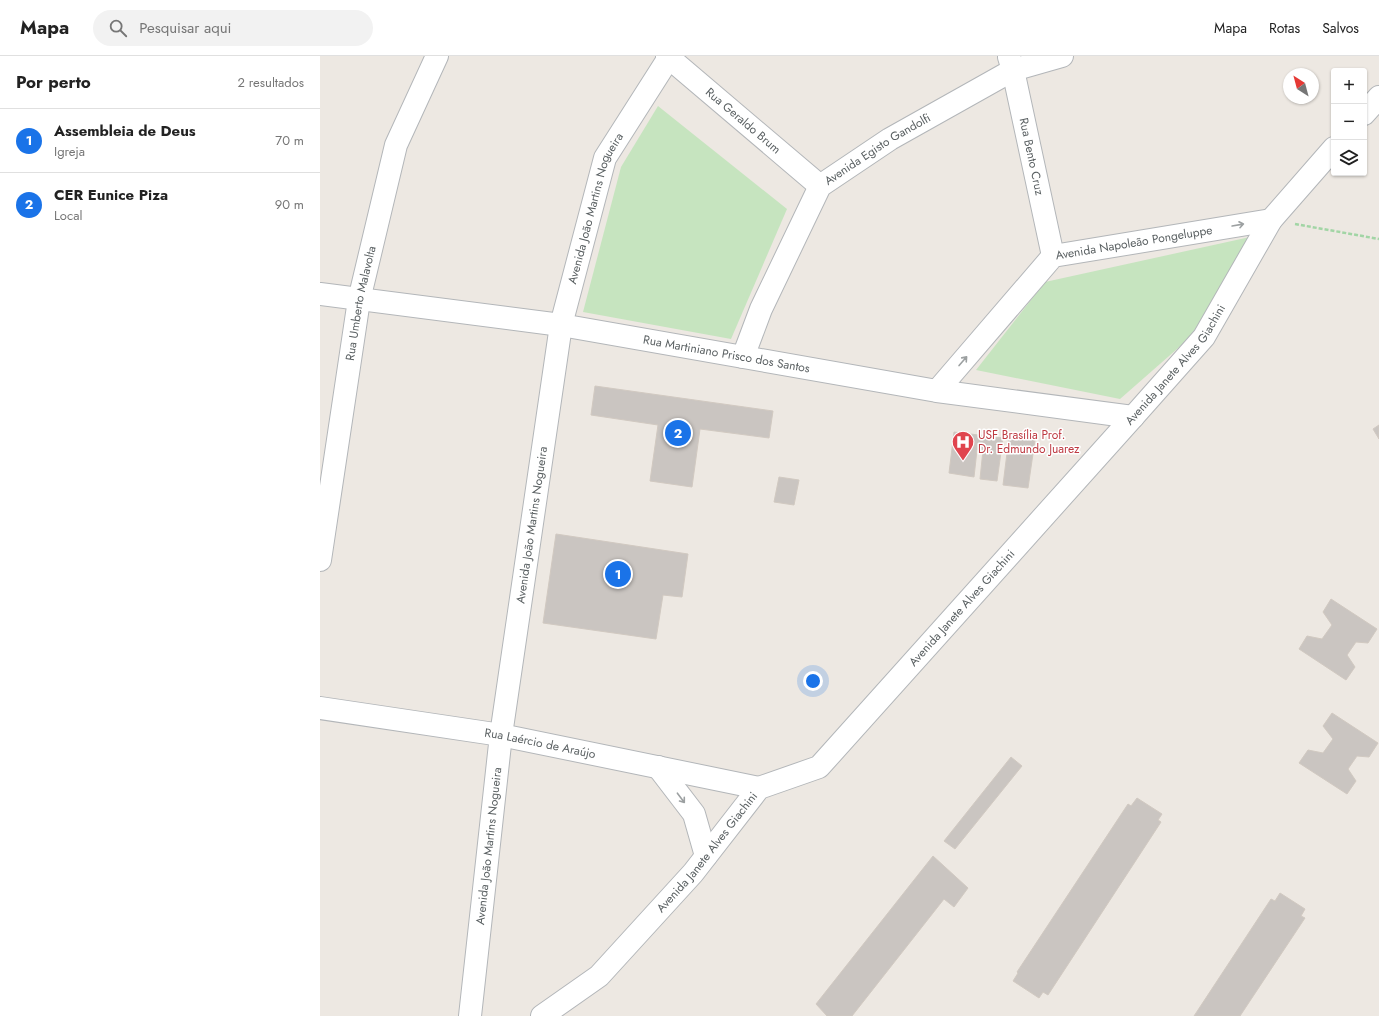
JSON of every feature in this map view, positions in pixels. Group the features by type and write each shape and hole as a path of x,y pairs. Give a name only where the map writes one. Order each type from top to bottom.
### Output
{"street":[{"name":"Rua Umberto Malavolta","path":"320,560 359,300 396,146 437,56"},
{"name":"Rua Geraldo Brum","path":"669,56 820,186"},
{"name":"Avenida João Martins Nogueira","path":"470,1016 501,735 561,326 605,158 669,56"},
{"name":"Avenida Egisto Gandolfi","path":"743,358 761,309 820,186 890,139 1011,63 1062,56"},
{"name":"Rua Bento Cruz","path":"1011,63 1053,256"},
{"path":"1367,111 1379,98"},
{"name":"Avenida Janete Alves Giachini","path":"542,1016 599,976 693,873 759,788 819,767 1204,336 1271,220 1331,151"},
{"name":"Avenida Napoleão Pongeluppe","path":"937,391 1053,256 1271,220"},
{"name":"Rua Martiniano Prisco dos Santos","path":"320,294 561,326 937,391 1133,417"},
{"name":"Rua Laércio de Araújo","path":"320,708 501,735 759,788"},
{"path":"658,767 694,814 706,856"}],"path":[{"path":"1271,220 1379,239"}],"green space":[{"path":"658,106 787,209 731,339 583,312 621,167"},
{"path":"1250,237 1193,335 1120,399 976,370 1045,282"}],"building":[{"path":"595,386 773,411 769,438 700,429 692,487 650,481 658,425 591,415"},
{"path":"1379,425 1379,439 1373,429"},
{"name":"USF Brasília Prof. Dr. Edmundo Juarez","path":"954,432 1003,438 997,481 980,479 983,450 977,450 974,477 949,473"},
{"path":"1009,437 1035,440 1028,488 1003,485"},
{"path":"779,477 799,480 794,505 774,502"},
{"path":"556,534 688,554 682,597 663,595 656,639 543,623"},
{"path":"1331,599 1377,629 1368,643 1356,642 1347,655 1355,667 1346,680 1299,649 1307,636 1322,639 1332,625 1323,612"},
{"path":"1332,713 1378,743 1369,757 1357,756 1348,769 1356,781 1347,794 1299,763 1308,750 1323,753 1333,739 1323,726"},
{"path":"1011,757 1022,766 955,849 944,841"},
{"path":"1137,798 1162,814 1158,820 1161,822 1048,995 1043,992 1039,998 1013,981 1018,973 1017,972 1128,804 1131,806"},
{"path":"933,856 968,888 954,907 944,899 852,1016 827,1016 816,1004"},
{"path":"1280,893 1305,909 1301,916 1305,918 1240,1016 1194,1016 1271,899 1275,901"}],"place":[{"name":"CER Eunice Piza","path":"678,433"},
{"name":"USF Brasília Prof. Dr. Edmundo Juarez","path":"963,462"},
{"name":"Assembleia de Deus","path":"618,574"}]}
